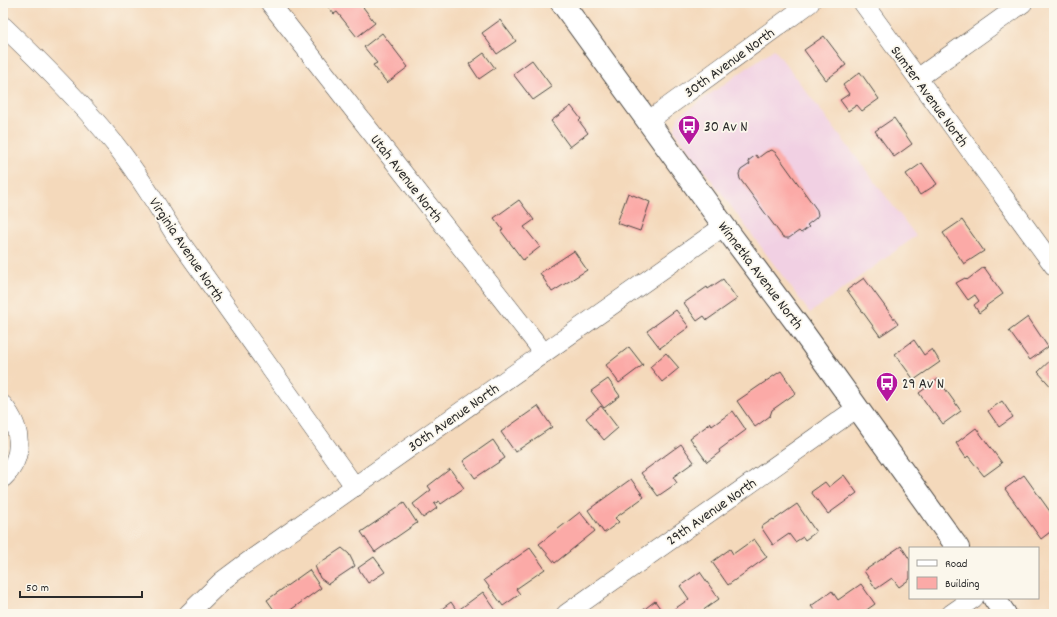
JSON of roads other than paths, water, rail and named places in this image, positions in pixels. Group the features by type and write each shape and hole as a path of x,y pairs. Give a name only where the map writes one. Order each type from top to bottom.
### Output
{"main road":[{"name":"Winnetka Avenue North","path":"562,3 800,328 957,547"},
{"path":"995,599 1006,614"}],"street":[{"name":"Utah Avenue North","path":"270,3 544,353"},
{"name":"30th Avenue North","path":"648,121 810,3"},
{"name":"Sumter Avenue North","path":"863,3 1054,266"},
{"path":"918,78 1023,3"},
{"name":"Virginia Avenue North","path":"3,26 68,90 114,144 154,201 176,236 355,487"},
{"name":"30th Avenue North","path":"188,614 222,581 724,226"},
{"path":"3,406 16,427 19,442 17,457 9,473 3,478"},
{"name":"29th Avenue North","path":"566,614 857,408"},
{"path":"951,614 973,599"}],"place":[{"name":"30 Av N","path":"689,146"},
{"name":"29 Av N","path":"887,402"}]}
